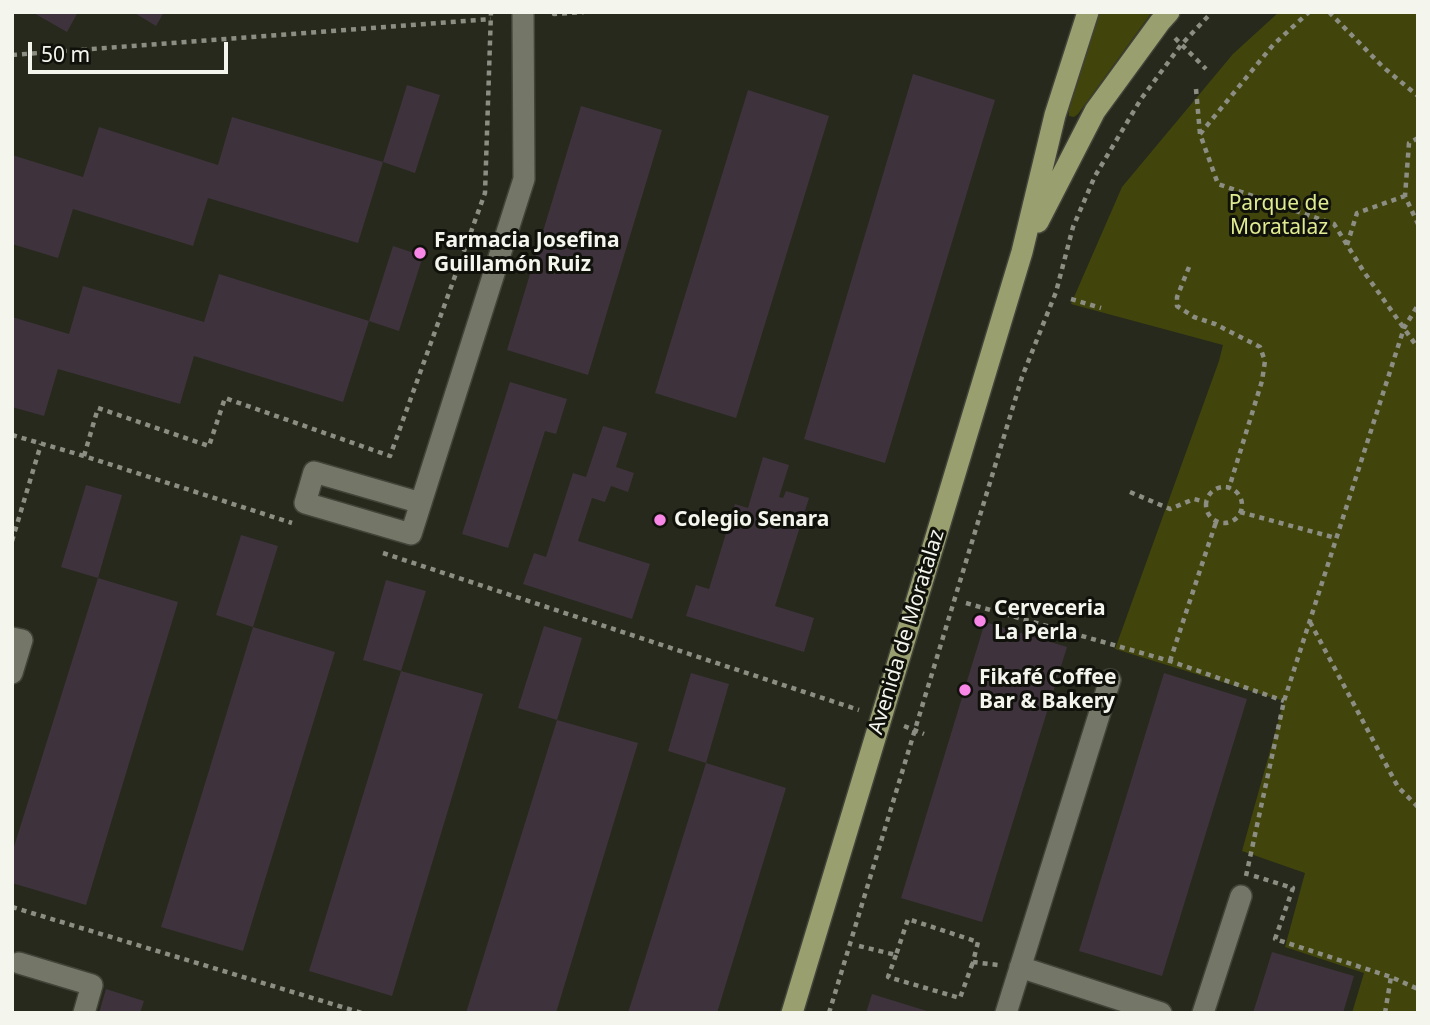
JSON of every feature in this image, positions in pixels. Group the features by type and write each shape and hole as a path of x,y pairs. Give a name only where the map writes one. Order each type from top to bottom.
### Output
{"main road":[{"name":"Avenida de Moratalaz","path":"792,1013 1022,252 1055,115 1088,12"},
{"name":"Avenida de Moratalaz","path":"1022,252 1095,111 1169,12"}],"street":[{"path":"421,503 314,472 305,503 411,534 421,503 524,179 523,12"},
{"path":"12,638 22,640 12,673"},
{"path":"1006,1013 1110,680"},
{"path":"1203,1013 1241,895"},
{"path":"19,963 92,985 84,1013"},
{"path":"1020,967 1161,1013"}],"path":[{"path":"84,456 98,408 209,446 225,398 390,456 485,193 491,12"},
{"path":"554,12 584,12"},
{"path":"829,1013 1023,377 1056,292 1073,227 1095,176 1141,99 1181,45 1212,12"},
{"path":"1200,134 1273,45 1309,12"},
{"path":"1329,12 1382,67 1418,96"},
{"path":"12,55 491,19"},
{"path":"1196,89 1200,134 1218,184 1334,224 1418,348"},
{"path":"1418,138 1409,143 1405,196 1418,225"},
{"path":"1347,245 1357,213 1405,196"},
{"path":"1189,267 1177,297 1177,306 1194,317 1215,324 1260,347 1265,360 1262,381 1229,488"},
{"path":"1071,299 1101,308"},
{"path":"1241,895 1284,701 1404,328 1418,305"},
{"path":"12,435 303,527"},
{"path":"12,541 41,444"},
{"path":"1229,488 1241,500 1241,512 1228,523 1216,522 1208,514 1208,496 1217,489 1229,488"},
{"path":"1130,492 1170,509 1194,499 1206,502"},
{"path":"1241,512 1336,538"},
{"path":"1170,661 1216,522"},
{"path":"377,551 859,710"},
{"path":"966,603 1170,661 1284,701"},
{"path":"1310,621 1398,787 1418,807"},
{"path":"904,726 924,734"},
{"path":"1246,874 1293,888 1275,939 1391,977 1418,989"},
{"path":"12,907 362,1013"},
{"path":"908,919 978,942 973,962 960,998 888,976 908,919"},
{"path":"859,946 896,955"},
{"path":"973,962 1020,967"},
{"path":"1385,1013 1391,977"}],"green space":[{"path":"1100,12 1152,12 1078,114 1069,116 1069,110"},
{"name":"Parque de Moratalaz","path":"1279,12 1418,12 1418,1013 1352,1013 1364,973 1285,947 1305,873 1242,851 1284,701 1115,649 1223,345 1071,304 1122,187 1233,54"}],"building":[{"path":"32,12 78,12 67,32"},
{"path":"133,12 164,12 156,26"},
{"path":"913,74 995,100 885,463 804,439"},
{"path":"407,85 440,95 415,173 383,162"},
{"path":"748,90 829,116 736,418 655,393"},
{"path":"581,106 662,130 588,375 507,350"},
{"path":"232,117 383,162 358,243 208,198 193,246 73,209 58,258 12,244 12,155 83,177 99,127 218,165"},
{"path":"393,246 423,256 399,331 369,321"},
{"path":"219,274 369,321 343,402 194,356 180,404 58,369 44,416 12,407 12,317 69,334 83,286 204,322"},
{"path":"510,382 567,399 556,434 545,431 508,548 462,534"},
{"path":"603,426 627,433 616,467 634,473 628,492 611,486 605,502 592,498 578,541 650,564 632,619 523,584 534,553 546,557 573,473 586,477"},
{"path":"763,457 789,465 779,497 783,498 786,491 809,498 775,606 814,618 804,652 686,616 696,585 709,589 735,504 748,508"},
{"path":"86,485 122,495 98,578 61,567"},
{"path":"241,535 278,546 253,627 216,615"},
{"path":"98,578 178,602 86,905 12,883 12,853"},
{"path":"386,580 426,591 401,671 363,660"},
{"path":"985,622 1067,647 982,922 901,898"},
{"path":"544,626 582,638 557,720 518,708"},
{"path":"253,627 335,652 243,951 161,927"},
{"path":"401,671 483,694 392,996 309,971"},
{"path":"691,673 729,684 706,763 668,751"},
{"path":"1164,673 1247,699 1162,976 1079,951"},
{"path":"557,720 638,743 556,1013 466,1013"},
{"path":"706,763 786,788 717,1013 628,1013"},
{"path":"1272,952 1354,976 1343,1013 1253,1013"},
{"path":"106,989 144,1001 140,1013 99,1013"},
{"path":"872,994 930,1012 930,1013 866,1013"}],"place":[{"name":"Farmacia Josefina Guillamón Ruiz","path":"420,253"},
{"name":"Colegio Senara","path":"660,520"},
{"name":"Cerveceria La Perla","path":"980,621"},
{"name":"Fikafé Coffee Bar & Bakery","path":"965,690"}]}
